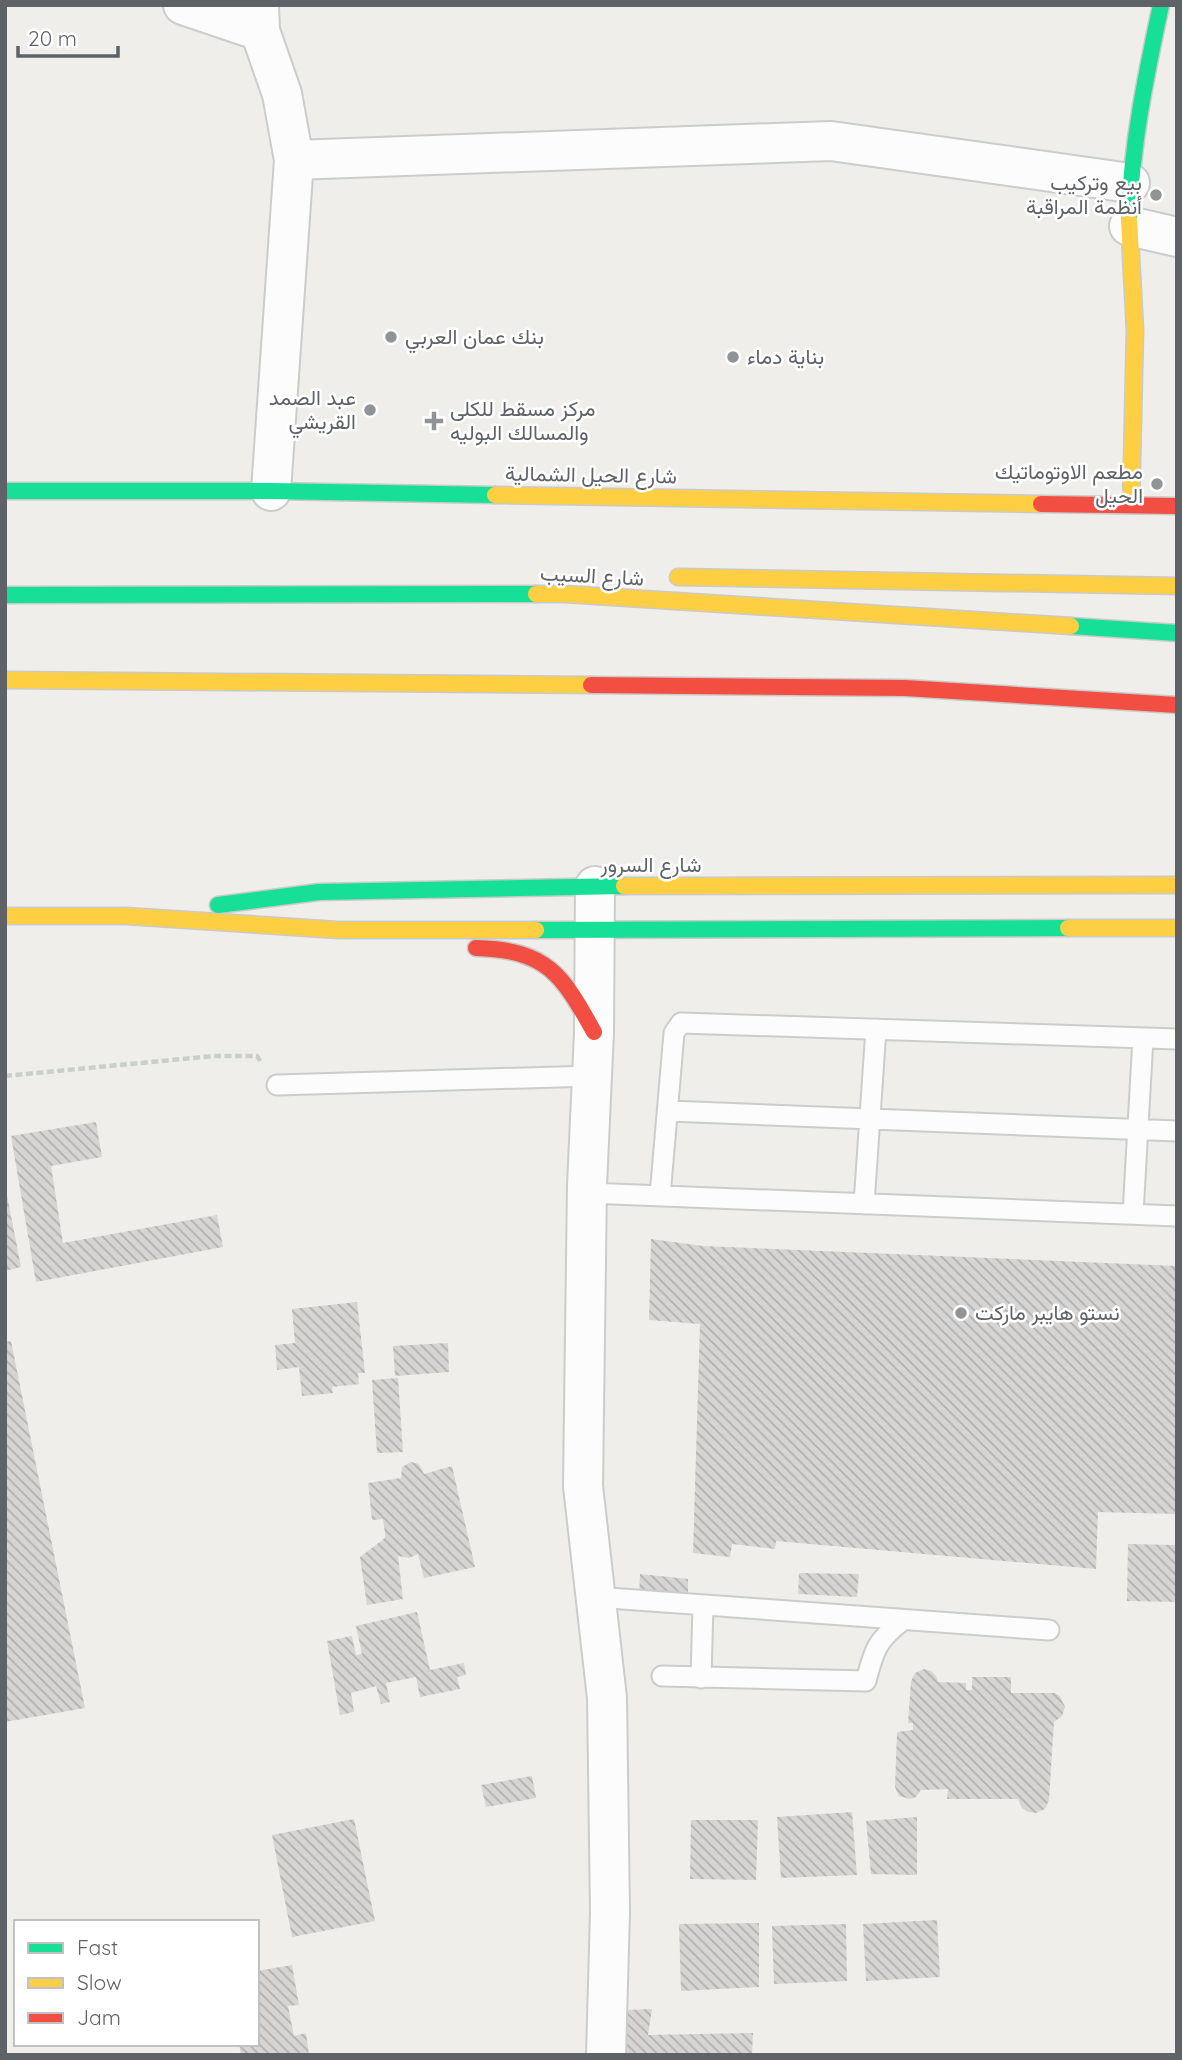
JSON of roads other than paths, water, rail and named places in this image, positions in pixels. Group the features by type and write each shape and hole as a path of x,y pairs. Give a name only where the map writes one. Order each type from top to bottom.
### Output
{"main road":[{"path":"1131,505 1135,330 1129,226 1130,183 1151,50 1161,5"},
{"name":"شارع الحيل الشمالية","path":"5,491 271,491 1177,506"},
{"path":"663,577 1177,586"},
{"path":"564,594 610,579"},
{"name":"شارع السيب","path":"5,594 564,594 1177,633"},
{"path":"5,680 905,688 1177,705"},
{"name":"شارع السرور","path":"126,916 319,892 595,886 1177,885"},
{"name":"شارع السرور","path":"5,916 126,916 338,930 1177,928"},
{"path":"847,928 879,944"},
{"path":"338,930 388,948"},
{"path":"454,948 495,948 534,957 565,982 594,1032"}],"street":[{"path":"183,5 260,18 282,94 294,160 271,491"},
{"path":"294,160 831,141 1130,183"},
{"path":"1129,226 1177,237"},
{"path":"595,886 583,1486 607,1698 610,1912 606,2055"}],"lane":[{"path":"660,1196 674,1034 681,1023 1177,1039"},
{"path":"864,1204 876,1029"},
{"path":"1133,1214 1143,1038"},
{"path":"276,1084 592,1076"},
{"path":"669,1111 1177,1131"},
{"path":"587,1193 1177,1216"},
{"path":"595,1597 1049,1630"},
{"path":"701,1678 704,1605"},
{"path":"662,1676 866,1681 874,1653 884,1634 903,1620"}],"place":[{"name":"بيع وتركيب أنظمة المراقبة","path":"1156,195"},
{"name":"بنك عمان العربي","path":"391,337"},
{"name":"بناية دماء","path":"733,357"},
{"name":"عبد الصمد القريشي","path":"370,410"},
{"name":"مركز مسقط للكلى والمسالك البوليه","path":"434,421"},
{"name":"مطعم الاوتوماتيك الحيل","path":"1157,484"},
{"name":"نستو هايبر ماركت","path":"961,1313"}]}
